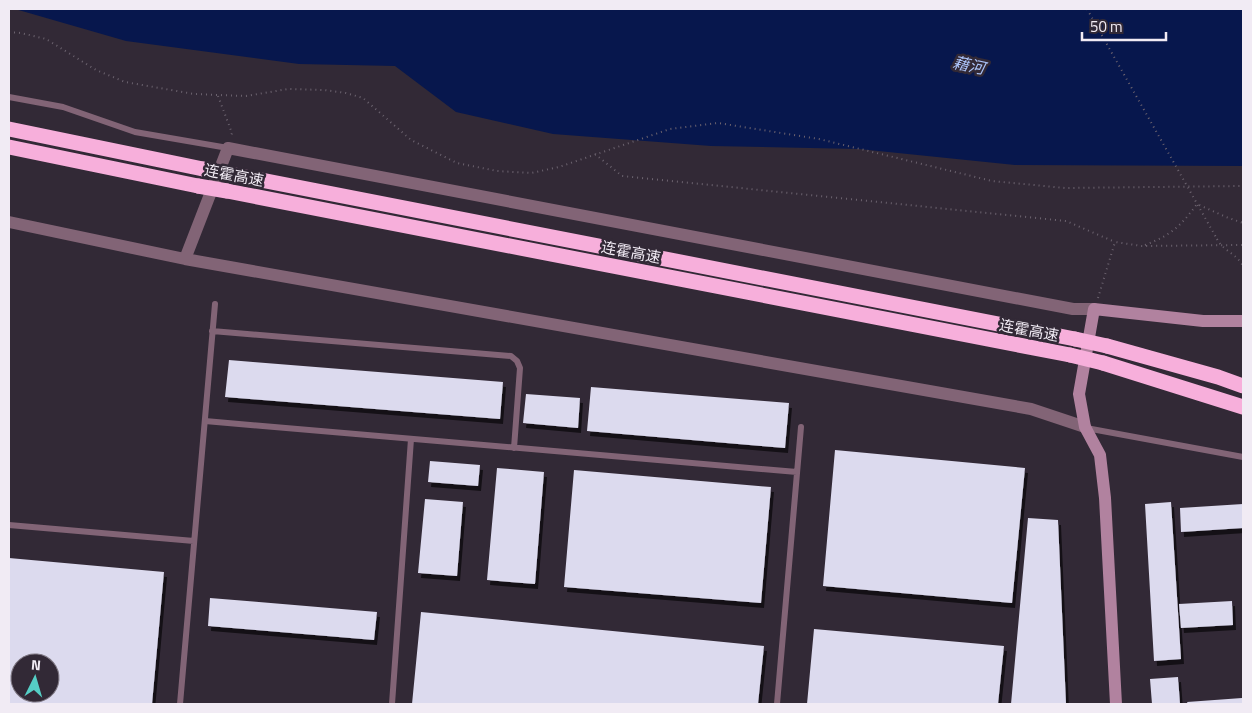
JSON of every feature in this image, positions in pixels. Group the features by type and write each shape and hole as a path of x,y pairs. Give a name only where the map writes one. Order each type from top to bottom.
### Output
{"highway":[{"name":"连霍高速","path":"9,129 203,169 1075,339 1218,377 1243,386"},
{"name":"连霍高速","path":"9,147 227,192 1070,356 1103,363 1243,406"}],"street":[{"path":"185,259 228,148 1064,308 1203,321 1243,321"},
{"path":"9,222 185,259 1022,408 1085,427"},
{"path":"1094,310 1079,394 1085,427 1100,455 1105,498 1116,704"}],"lane":[{"path":"9,97 63,107 135,132 228,148"},
{"path":"180,704 215,304"},
{"path":"212,332 512,356 520,368 514,448"},
{"path":"205,421 797,472"},
{"path":"1085,427 1243,457"},
{"path":"777,704 801,428"},
{"path":"392,704 411,439"},
{"path":"9,525 194,541"}],"path":[{"path":"1087,9 1220,246 1238,257 1243,266"},
{"path":"9,32 46,39 96,70 125,82 194,94 218,96 246,96 288,89 346,93 363,98 411,140 457,163 497,170 531,173 559,167 670,129 718,124 819,139 992,180 1065,188 1243,186"},
{"path":"218,96 232,133 228,148"},
{"path":"594,154 622,176 1066,222 1115,242 1142,246 1243,245"},
{"path":"1198,204 1243,223"},
{"path":"1142,246 1164,237 1183,223 1198,204"},
{"path":"1094,310 1115,242"}],"water":[{"name":"藉河","path":"15,9 1243,9 1243,166 1015,165 859,149 711,146 553,134 456,112 395,66 299,64 126,41"}],"building":[{"path":"229,360 503,382 500,419 225,397"},
{"path":"591,387 789,403 785,448 587,431"},
{"path":"526,394 580,398 578,428 523,423"},
{"path":"835,450 1025,468 1012,603 823,586"},
{"path":"430,461 480,465 478,486 428,482"},
{"path":"497,468 544,472 535,584 487,580"},
{"path":"574,470 771,487 761,603 564,587"},
{"path":"425,499 463,502 457,576 418,573"},
{"path":"1171,502 1181,659 1154,661 1145,504"},
{"path":"1243,504 1243,528 1181,532 1180,508"},
{"path":"1028,518 1058,520 1066,704 1011,704"},
{"path":"9,558 164,572 152,704 9,704"},
{"path":"210,598 377,612 374,640 208,626"},
{"path":"1232,601 1233,625 1181,628 1179,604"},
{"path":"421,612 764,646 758,704 412,704"},
{"path":"814,629 1004,646 998,704 807,704"},
{"path":"1178,677 1180,704 1152,704 1150,679"},
{"path":"1242,698 1242,704 1188,704 1187,702"}]}
